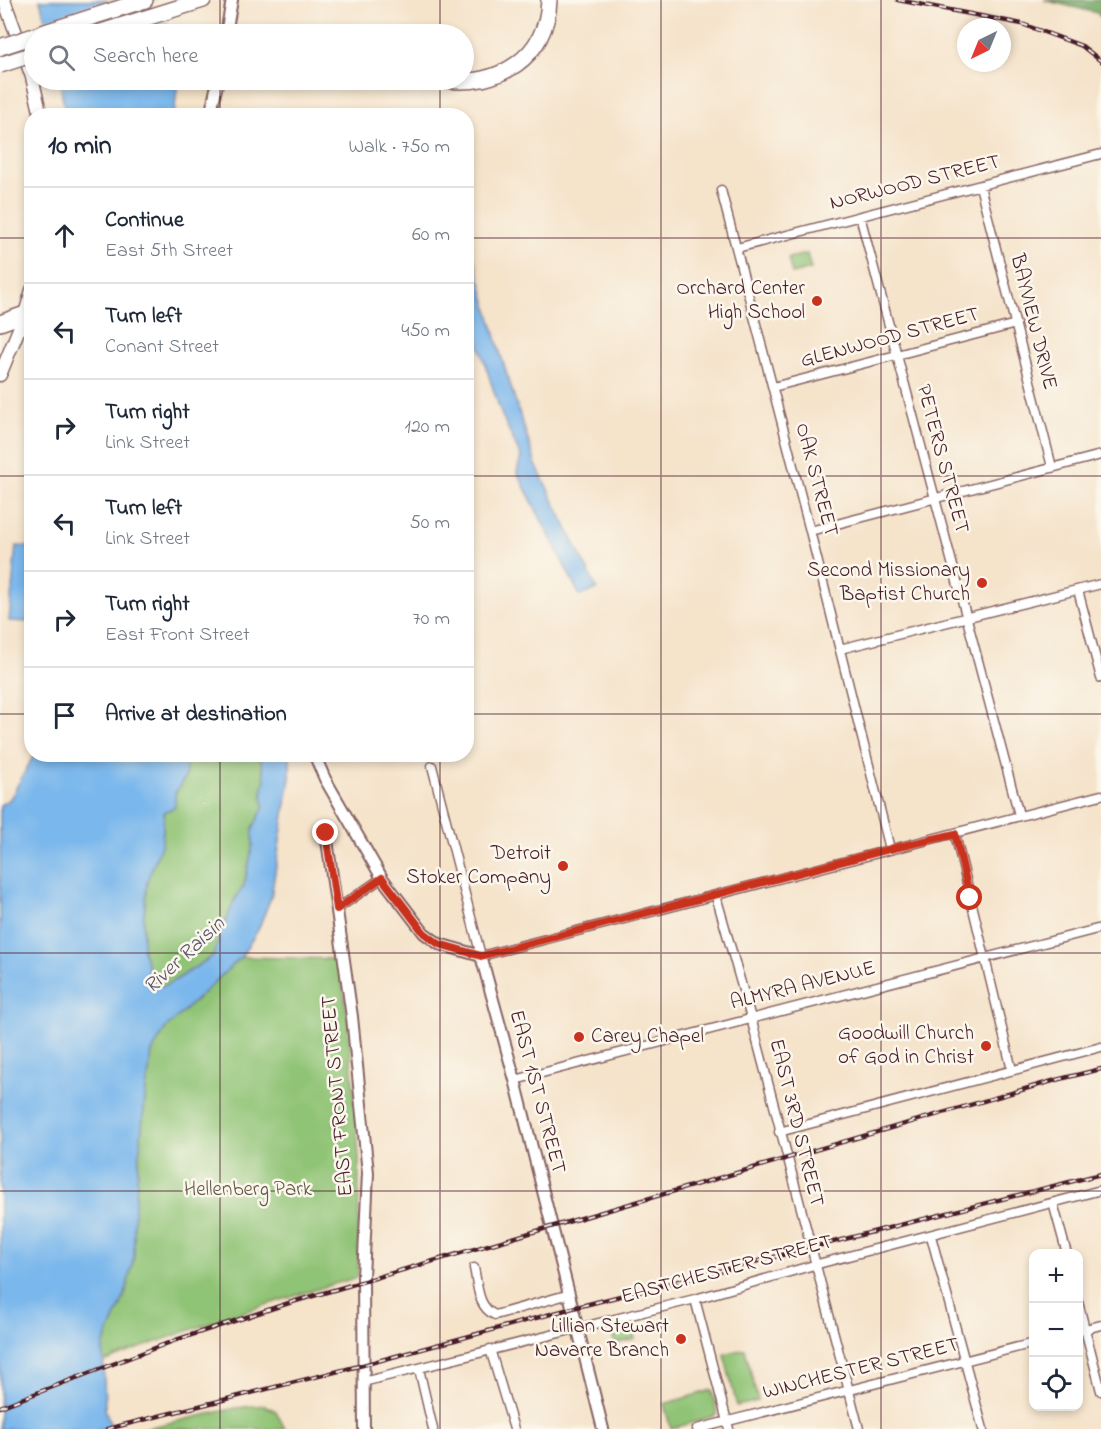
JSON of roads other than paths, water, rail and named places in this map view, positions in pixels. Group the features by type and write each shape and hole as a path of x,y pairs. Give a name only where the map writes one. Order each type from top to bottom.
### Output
{"highway":[{"path":"70,24 145,0"},
{"path":"127,24 203,0"},
{"path":"474,81 495,76 527,56 540,39 546,22 549,0"},
{"path":"0,47 24,39"},
{"path":"0,65 24,57"},
{"path":"0,323 24,314"}],"main road":[{"path":"4,0 24,55"},
{"path":"35,90 39,108"},
{"path":"0,375 24,316"}],"street":[{"path":"228,24 232,0"},
{"path":"212,108 216,90"},
{"name":"NORWOOD STREET","path":"737,248 1101,154"},
{"name":"BAYVIEW DRIVE","path":"980,186 1052,467"},
{"name":"OAK STREET","path":"721,190 890,849"},
{"name":"PETERS STREET","path":"860,216 1019,815"},
{"name":"GLENWOOD STREET","path":"773,387 1016,324"},
{"path":"810,531 1101,455"},
{"path":"840,650 1101,584"},
{"path":"1078,590 1101,678"},
{"path":"318,762 382,878 424,933 439,944 481,956 1101,795"},
{"name":"EAST 1ST STREET","path":"432,766 579,1328 603,1429"},
{"name":"EAST FRONT STREET","path":"326,833 360,1082 368,1173 363,1277 364,1429"},
{"path":"955,834 1012,1070"},
{"path":"337,909 382,878"},
{"name":"EAST 3RD STREET","path":"717,896 859,1429"},
{"name":"ALMYRA AVENUE","path":"515,1080 1101,928"},
{"path":"779,1132 1101,1047"},
{"name":"EASTCHESTER STREET","path":"363,1382 695,1299 814,1265 1101,1191"},
{"path":"1053,1203 1065,1249"},
{"path":"931,1236 983,1429"},
{"path":"474,1268 482,1305 495,1315 570,1294"},
{"path":"695,1299 728,1425"},
{"path":"1083,1330 1101,1325"},
{"path":"1083,1333 1101,1391"},
{"name":"WINCHESTER STREET","path":"697,1429 728,1425 848,1390 1029,1344"},
{"path":"490,1349 514,1429"},
{"path":"419,1369 433,1429"}],"water":[{"path":"40,0 156,0 167,24 46,24"},
{"path":"61,90 177,90 175,108 64,108"},
{"path":"474,258 501,356 536,465 597,589 580,596 517,472 521,457 501,413 474,330"},
{"path":"16,546 24,547 24,622 9,621"},
{"path":"30,762 185,762 186,776 175,793 175,807 164,812 162,843 147,881 143,952 148,967 147,978 156,986 164,986 213,956 218,944 218,932 226,922 234,901 244,886 253,845 253,828 264,807 262,794 265,779 261,762 290,762 290,778 271,897 258,930 241,957 165,1029 152,1052 139,1155 134,1218 134,1256 125,1295 103,1346 105,1409 112,1429 0,1429 0,805 10,799"}],"railway":[{"path":"898,0 1022,24 1082,46 1101,61"},
{"path":"0,1407 176,1340 289,1303 1056,1080 1101,1069"},
{"path":"107,1429 1101,1174"}],"place":[{"name":"Orchard Center High School","path":"817,301"},
{"name":"Second Missionary Baptist Church","path":"982,583"},
{"name":"Detroit Stoker Company","path":"563,866"},
{"name":"Carey Chapel","path":"579,1037"},
{"name":"Goodwill Church of God in Christ","path":"986,1046"},
{"name":"Lillian Stewart Navarre Branch","path":"681,1339"}],"water label":[{"name":"River Raisin","path":"185,956"}],"park label":[{"name":"Hellenberg Park","path":"248,1190"}]}
